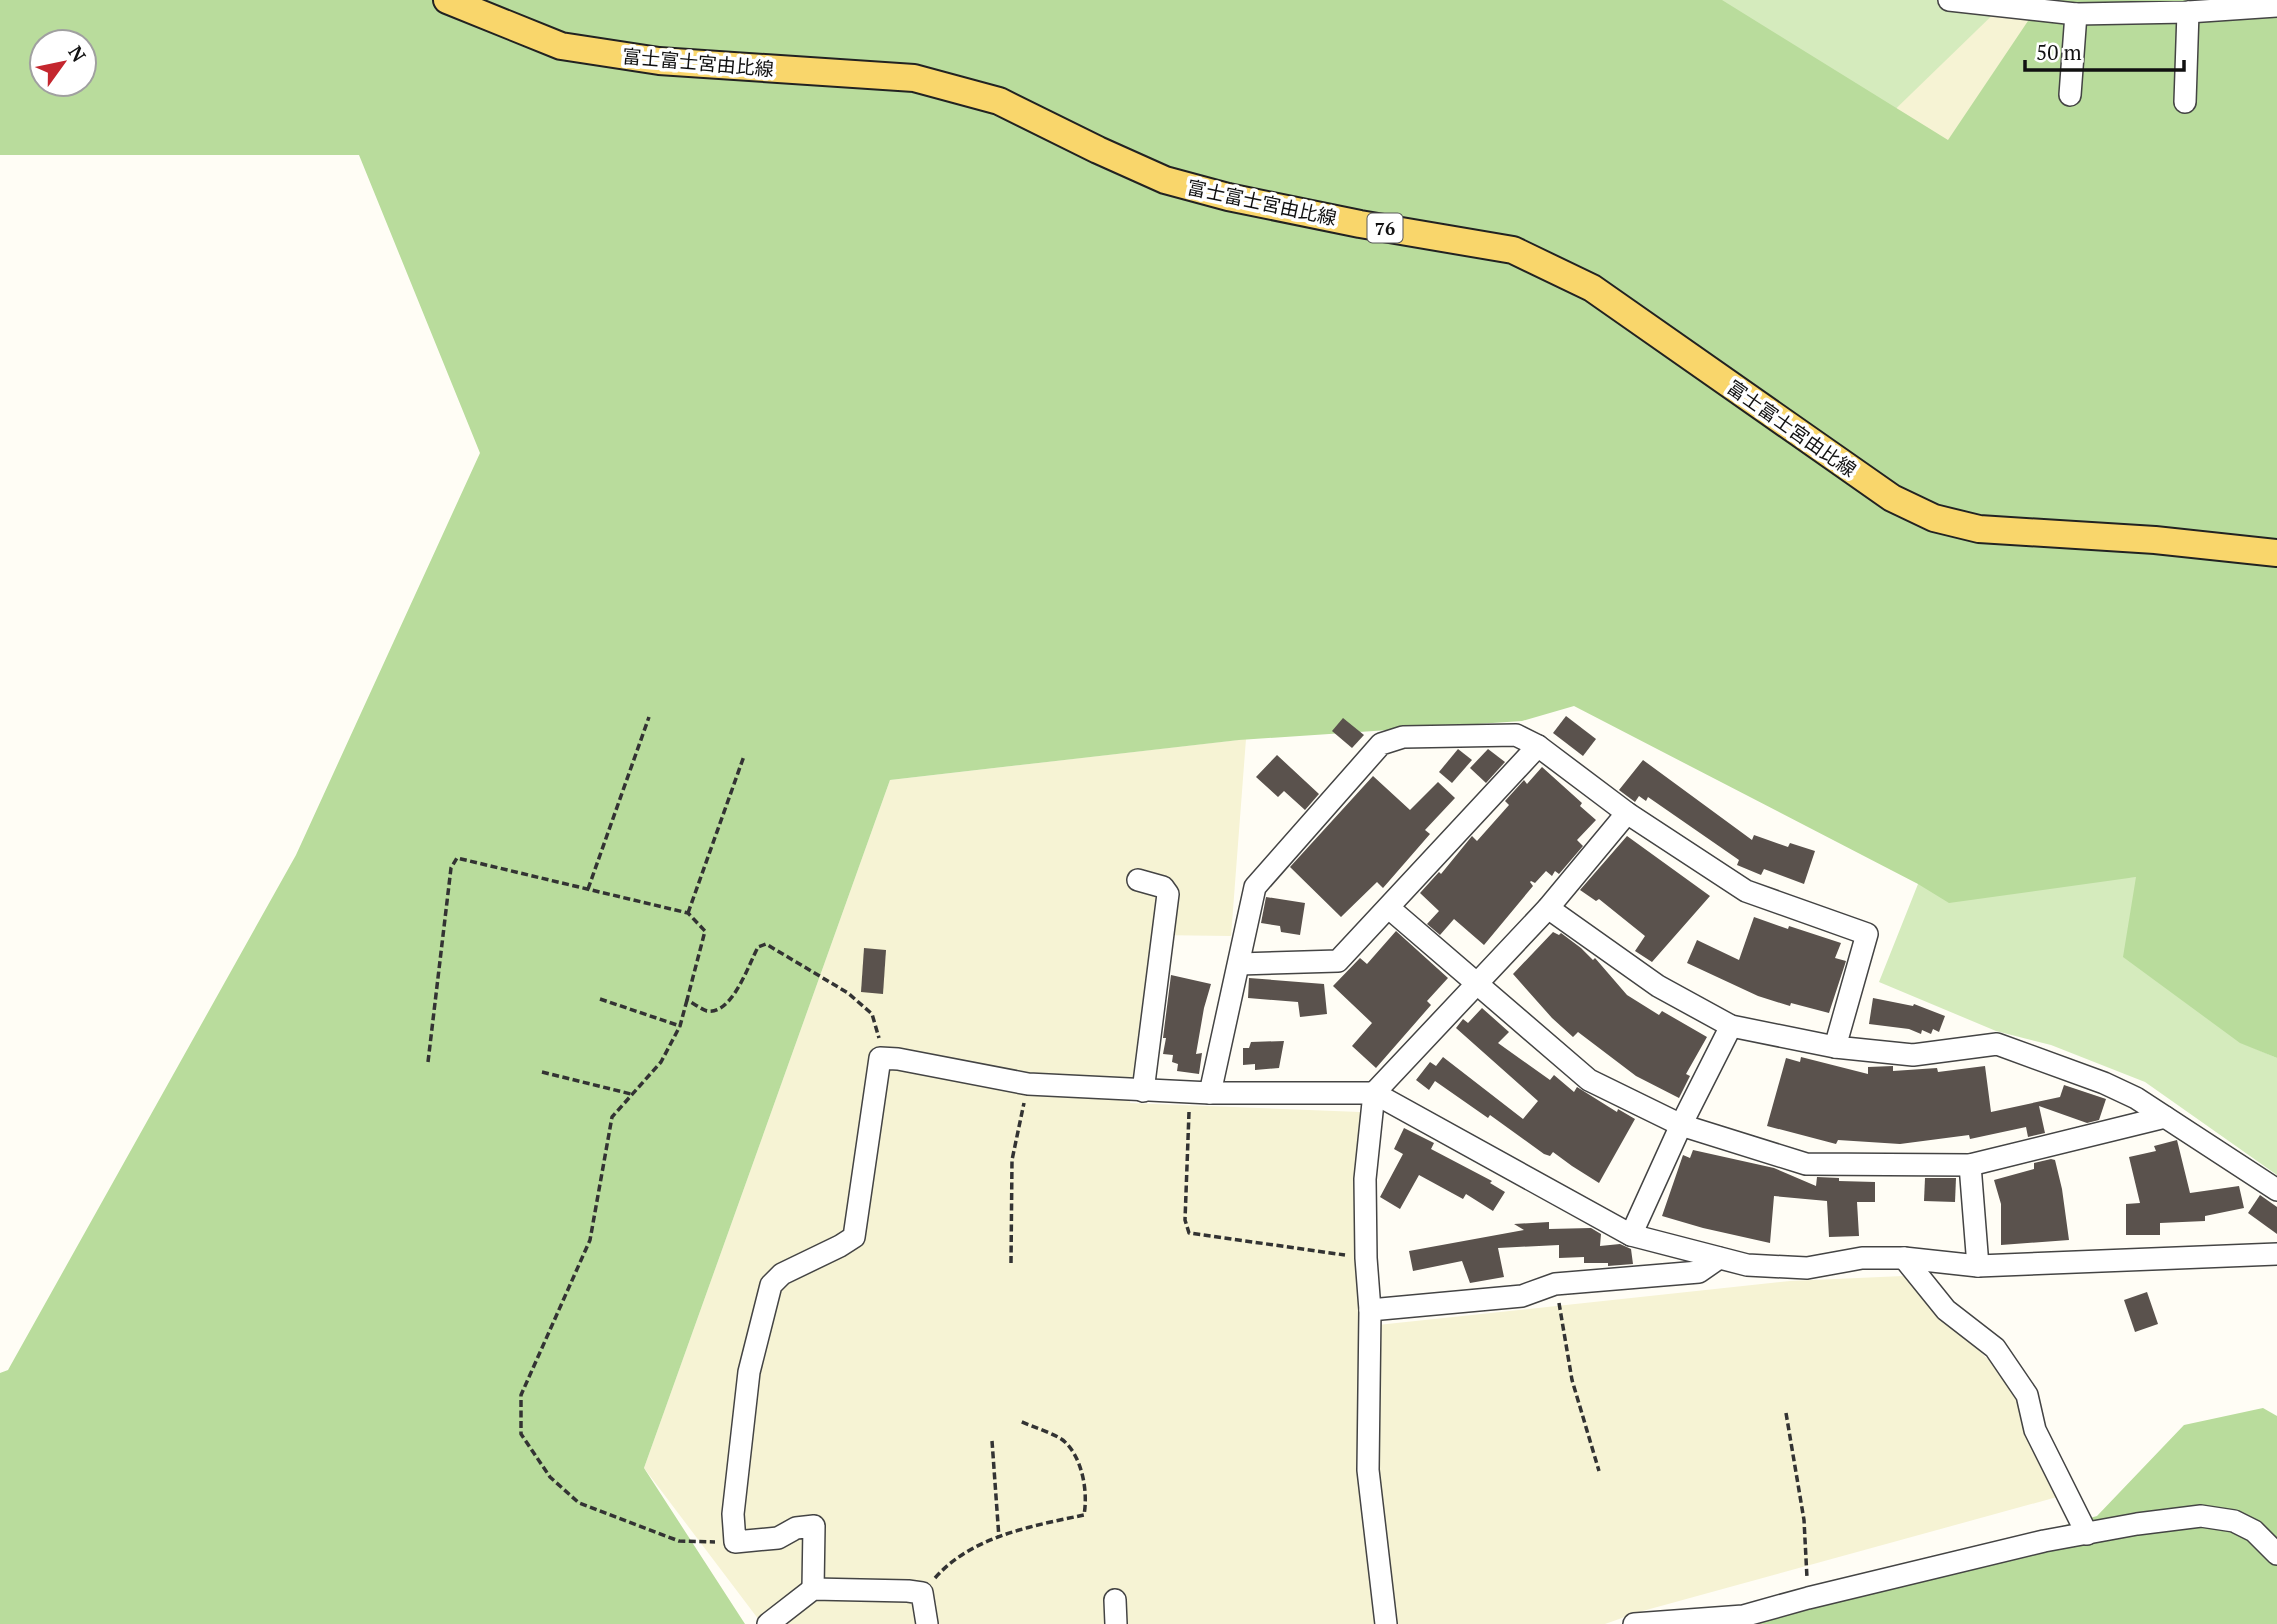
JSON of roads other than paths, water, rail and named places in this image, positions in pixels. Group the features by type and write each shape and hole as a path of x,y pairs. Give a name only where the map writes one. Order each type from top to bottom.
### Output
{"main road":[{"name":"富士富士宮由比線","path":"447,0 561,46 659,61 914,78 999,101 1165,180 1228,197 1513,250 1592,288 1892,498 1934,518 1979,529 2155,540 2277,553"}],"street":[{"path":"1949,0 2076,14 2188,12 2277,6"},
{"path":"2185,102 2188,12"},
{"path":"2070,95 2076,14"},
{"path":"1201,1093 1239,964 1255,887 1381,744 1404,737 1516,735 1538,746 1627,813 1746,891 1867,934 1835,1047"},
{"path":"1239,964 1338,961 1538,746"},
{"path":"1386,1624 1368,1471 1370,1310 1365,1180 1374,1093 1548,908 1627,813"},
{"path":"1138,880 1163,887 1168,894 1143,1091"},
{"path":"1389,908 1589,1080 1681,1125 1806,1164 1970,1164 2165,1117"},
{"path":"1548,908 1658,986 1731,1026 1835,1047 1913,1055 1997,1044 2104,1083 2136,1098 2277,1190"},
{"path":"1631,1235 1681,1125 1731,1026"},
{"path":"813,1589 814,1526 796,1528 778,1538 735,1542 733,1514 749,1372 771,1285 782,1274 854,1237 880,1058 898,1059 1028,1084 1201,1093 1374,1093 1631,1235 1747,1265 1807,1268 1862,1258 1904,1258 1978,1266 2277,1254"},
{"path":"1970,1164 1978,1266"},
{"path":"1370,1310 1522,1296 1555,1284 1699,1272 1719,1258"},
{"path":"1904,1258 1946,1310 1995,1348 2027,1395 2035,1430 2087,1534"},
{"path":"1634,1624 1743,1616 2044,1541 2137,1524 2201,1516 2234,1521 2254,1531 2277,1554"},
{"path":"768,1624 813,1589 922,1593 927,1624"},
{"path":"1115,1600 1116,1624"}]}
